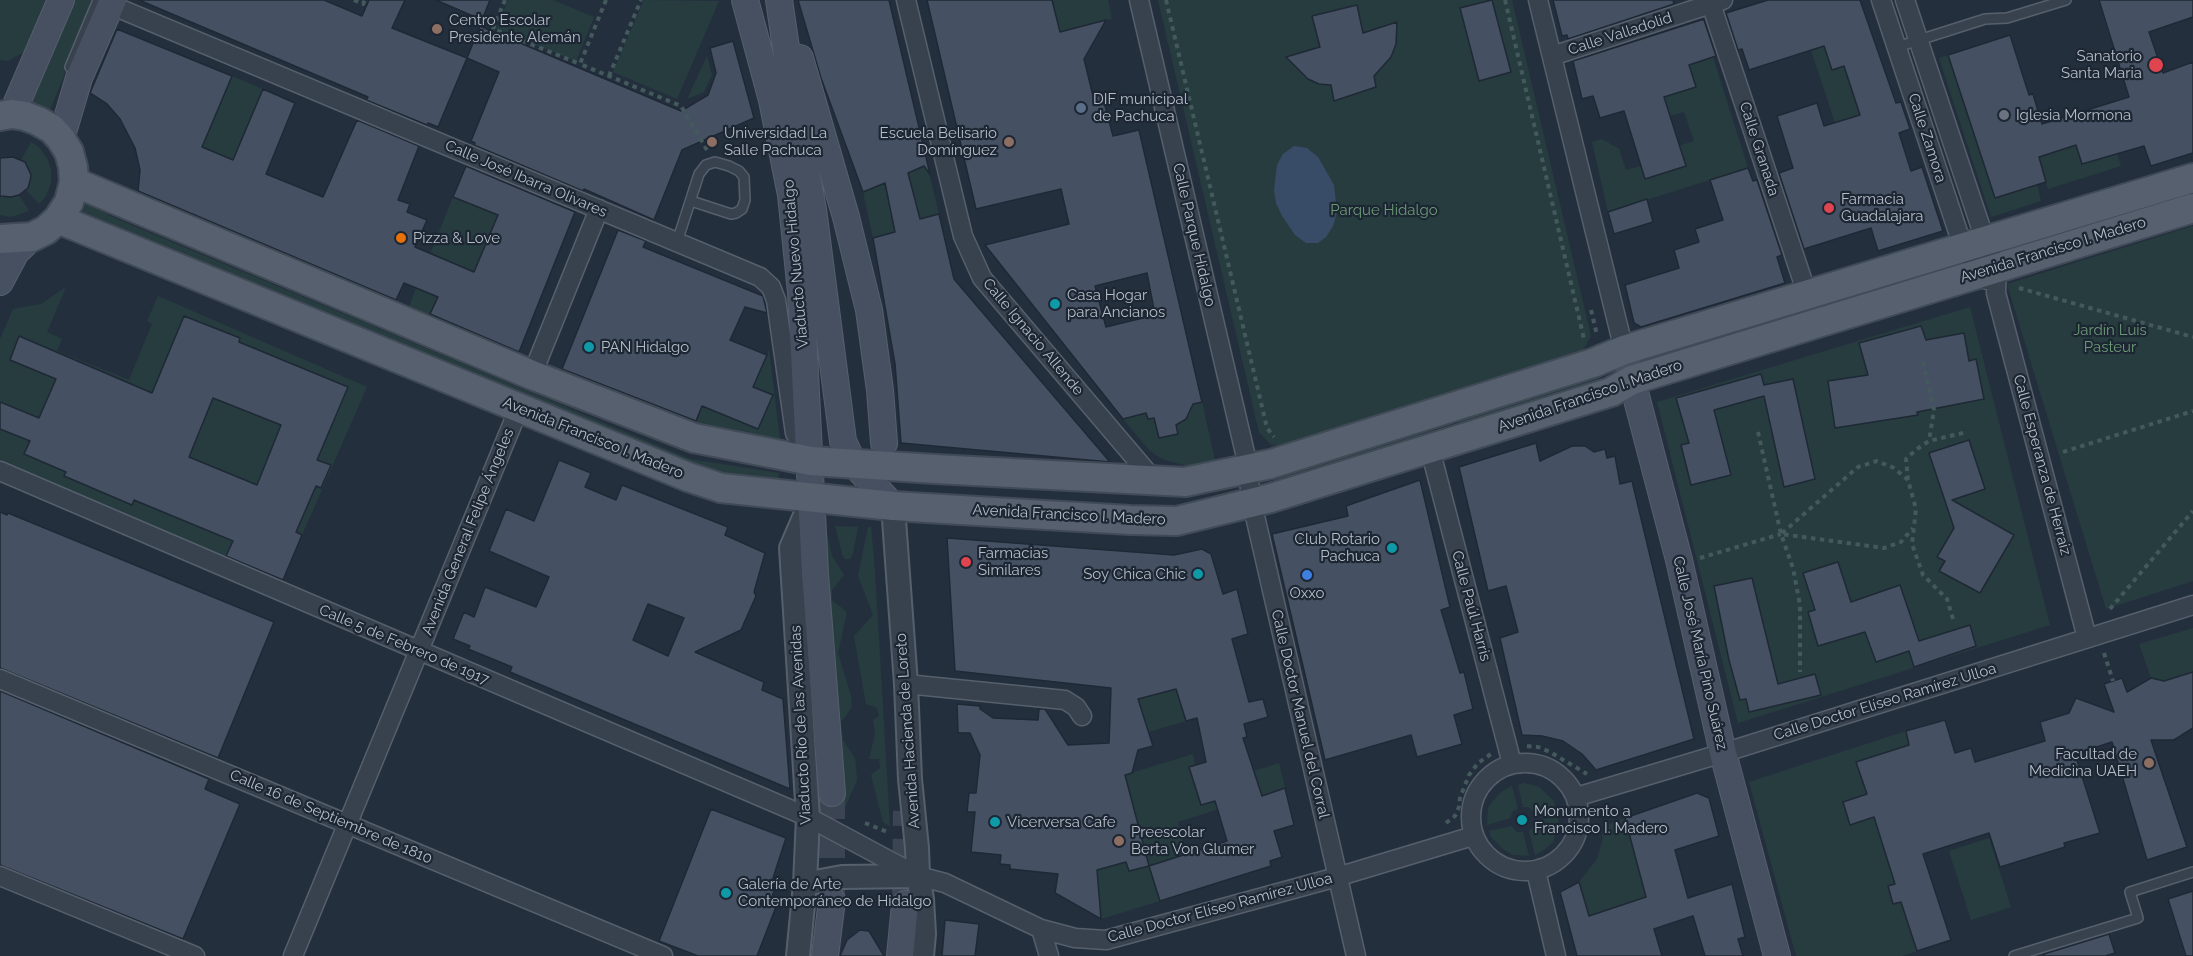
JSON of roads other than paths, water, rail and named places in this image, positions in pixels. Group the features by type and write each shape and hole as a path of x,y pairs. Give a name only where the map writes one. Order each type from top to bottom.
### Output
{"main road":[{"path":"0,282 16,252 17,237 46,230 58,219 69,202 69,177 73,167 69,152 56,129 38,120 6,115 61,0"},
{"name":"Viaducto Nuevo Hidalgo","path":"746,0 772,100 791,195 801,292 811,461"},
{"path":"780,0 809,83 866,300 880,390 884,443"},
{"path":"780,0 797,123 813,209 843,441 853,463 892,506 907,484 935,469"},
{"path":"56,129 79,78 108,2"},
{"name":"Avenida Francisco I. Madero","path":"69,177 532,375 694,438 811,461 1185,482 1249,470 1593,363 1623,350 2193,178"},
{"name":"Avenida Francisco I. Madero","path":"58,219 688,477 721,488 892,506 1177,521 1251,503 1611,392 1632,380 1997,279 2193,208"},
{"name":"Calle José María Pino Suárez","path":"1623,350 1679,560 1723,753 1777,956"},
{"name":"Viaducto Río de las Avenidas","path":"811,461 815,574 832,793"},
{"path":"825,956 832,900"},
{"path":"900,956 905,904"}],"street":[{"name":"Calle Ignacio Allende","path":"906,0 963,236 982,278 1153,479"},
{"name":"Calle Parque Hidalgo","path":"1139,0 1249,470"},
{"path":"1538,0 1623,350"},
{"name":"Calle Zamora","path":"1881,0 1897,48 1974,243 1997,279"},
{"name":"Calle Zamora","path":"1905,0 1974,243"},
{"name":"Calle José Ibarra Olivares","path":"108,2 760,277 771,287 776,300 795,433 811,461"},
{"name":"Calle Valladolid","path":"1552,56 1687,6 1717,2"},
{"name":"Calle Granada","path":"1717,2 1807,294"},
{"path":"532,375 599,209"},
{"name":"Calle Esperanza de Herraiz","path":"1997,279 2087,638"},
{"name":"Avenida General Felipe Ángeles","path":"293,956 519,408"},
{"name":"Calle Paúl Harris","path":"1430,448 1512,764"},
{"name":"Calle Doctor Manuel del Corral","path":"1249,470 1251,503 1356,956"},
{"name":"Calle 5 de Febrero de 1917","path":"0,471 808,817"},
{"name":"Viaducto Río de las Avenidas","path":"798,956 805,884 808,817 791,548 812,498"},
{"name":"Avenida Hacienda de Loreto","path":"892,506 906,684 910,779 922,899 924,934 922,956"},
{"name":"Calle Doctor Elíseo Ramírez Ulloa","path":"1576,797 2193,605"},
{"name":"Calle 16 de Septiembre de 1810","path":"0,679 663,956"},
{"path":"906,684 1065,700 1076,707 1082,716"},
{"path":"1527,763 1550,769 1568,783 1576,797 1579,820 1573,843 1564,856 1536,871 1520,872 1498,864 1480,849 1473,836 1470,820 1477,792 1486,779 1512,764 1527,763"},
{"name":"Calle Doctor Elíseo Ramírez Ulloa","path":"808,817 918,876 945,883 1041,929 1075,939 1107,940 1337,877 1473,836"},
{"path":"1536,871 1556,956"},
{"path":"0,876 195,956"},
{"path":"805,884 842,876 918,876"},
{"path":"1041,929 1049,956"}],"lane":[{"path":"1897,48 1985,19 2007,18 2066,0"},
{"path":"65,81 108,2"},
{"path":"677,242 699,174 706,165 715,162 739,171 744,177 745,200 742,208 736,213 730,214 691,201"},
{"path":"2014,956 2138,918 2130,892 2193,872"}],"water":[{"path":"1294,146 1307,148 1318,157 1334,185 1337,212 1333,226 1326,237 1318,243 1306,243 1295,235 1276,203 1274,190 1277,165 1283,154"}],"tunnel":[{"path":"832,793 832,900"},
{"path":"905,904 906,811"}],"place":[{"name":"Centro Escolar Presidente Alemán","path":"437,29"},
{"name":"Sanatorio Santa Maria","path":"2156,65"},
{"name":"DIF municipal de Pachuca","path":"1081,108"},
{"name":"Iglesia Mormona","path":"2004,115"},
{"name":"Universidad La Salle Pachuca","path":"712,142"},
{"name":"Escuela Belisario Domínguez","path":"1009,142"},
{"name":"Farmacia Guadalajara","path":"1829,208"},
{"name":"Pizza & Love","path":"401,238"},
{"name":"Casa Hogar para Ancianos","path":"1055,304"},
{"name":"PAN Hidalgo","path":"589,347"},
{"name":"Club Rotario Pachuca","path":"1392,548"},
{"name":"Farmacias Similares","path":"966,562"},
{"name":"Soy Chica Chic","path":"1198,574"},
{"name":"Oxxo","path":"1307,575"},
{"name":"Facultad de Medicina UAEH","path":"2149,763"},
{"name":"Monumento a Francisco I. Madero","path":"1522,820"},
{"name":"Vicerversa Cafe","path":"995,822"},
{"name":"Preescolar Berta Von Glumer","path":"1119,841"},
{"name":"Galería de Arte Contemporáneo de Hidalgo","path":"726,893"}],"park label":[{"name":"Parque Hidalgo","path":"1384,210"},
{"name":"Jardín Luis Pasteur","path":"2110,338"}]}
